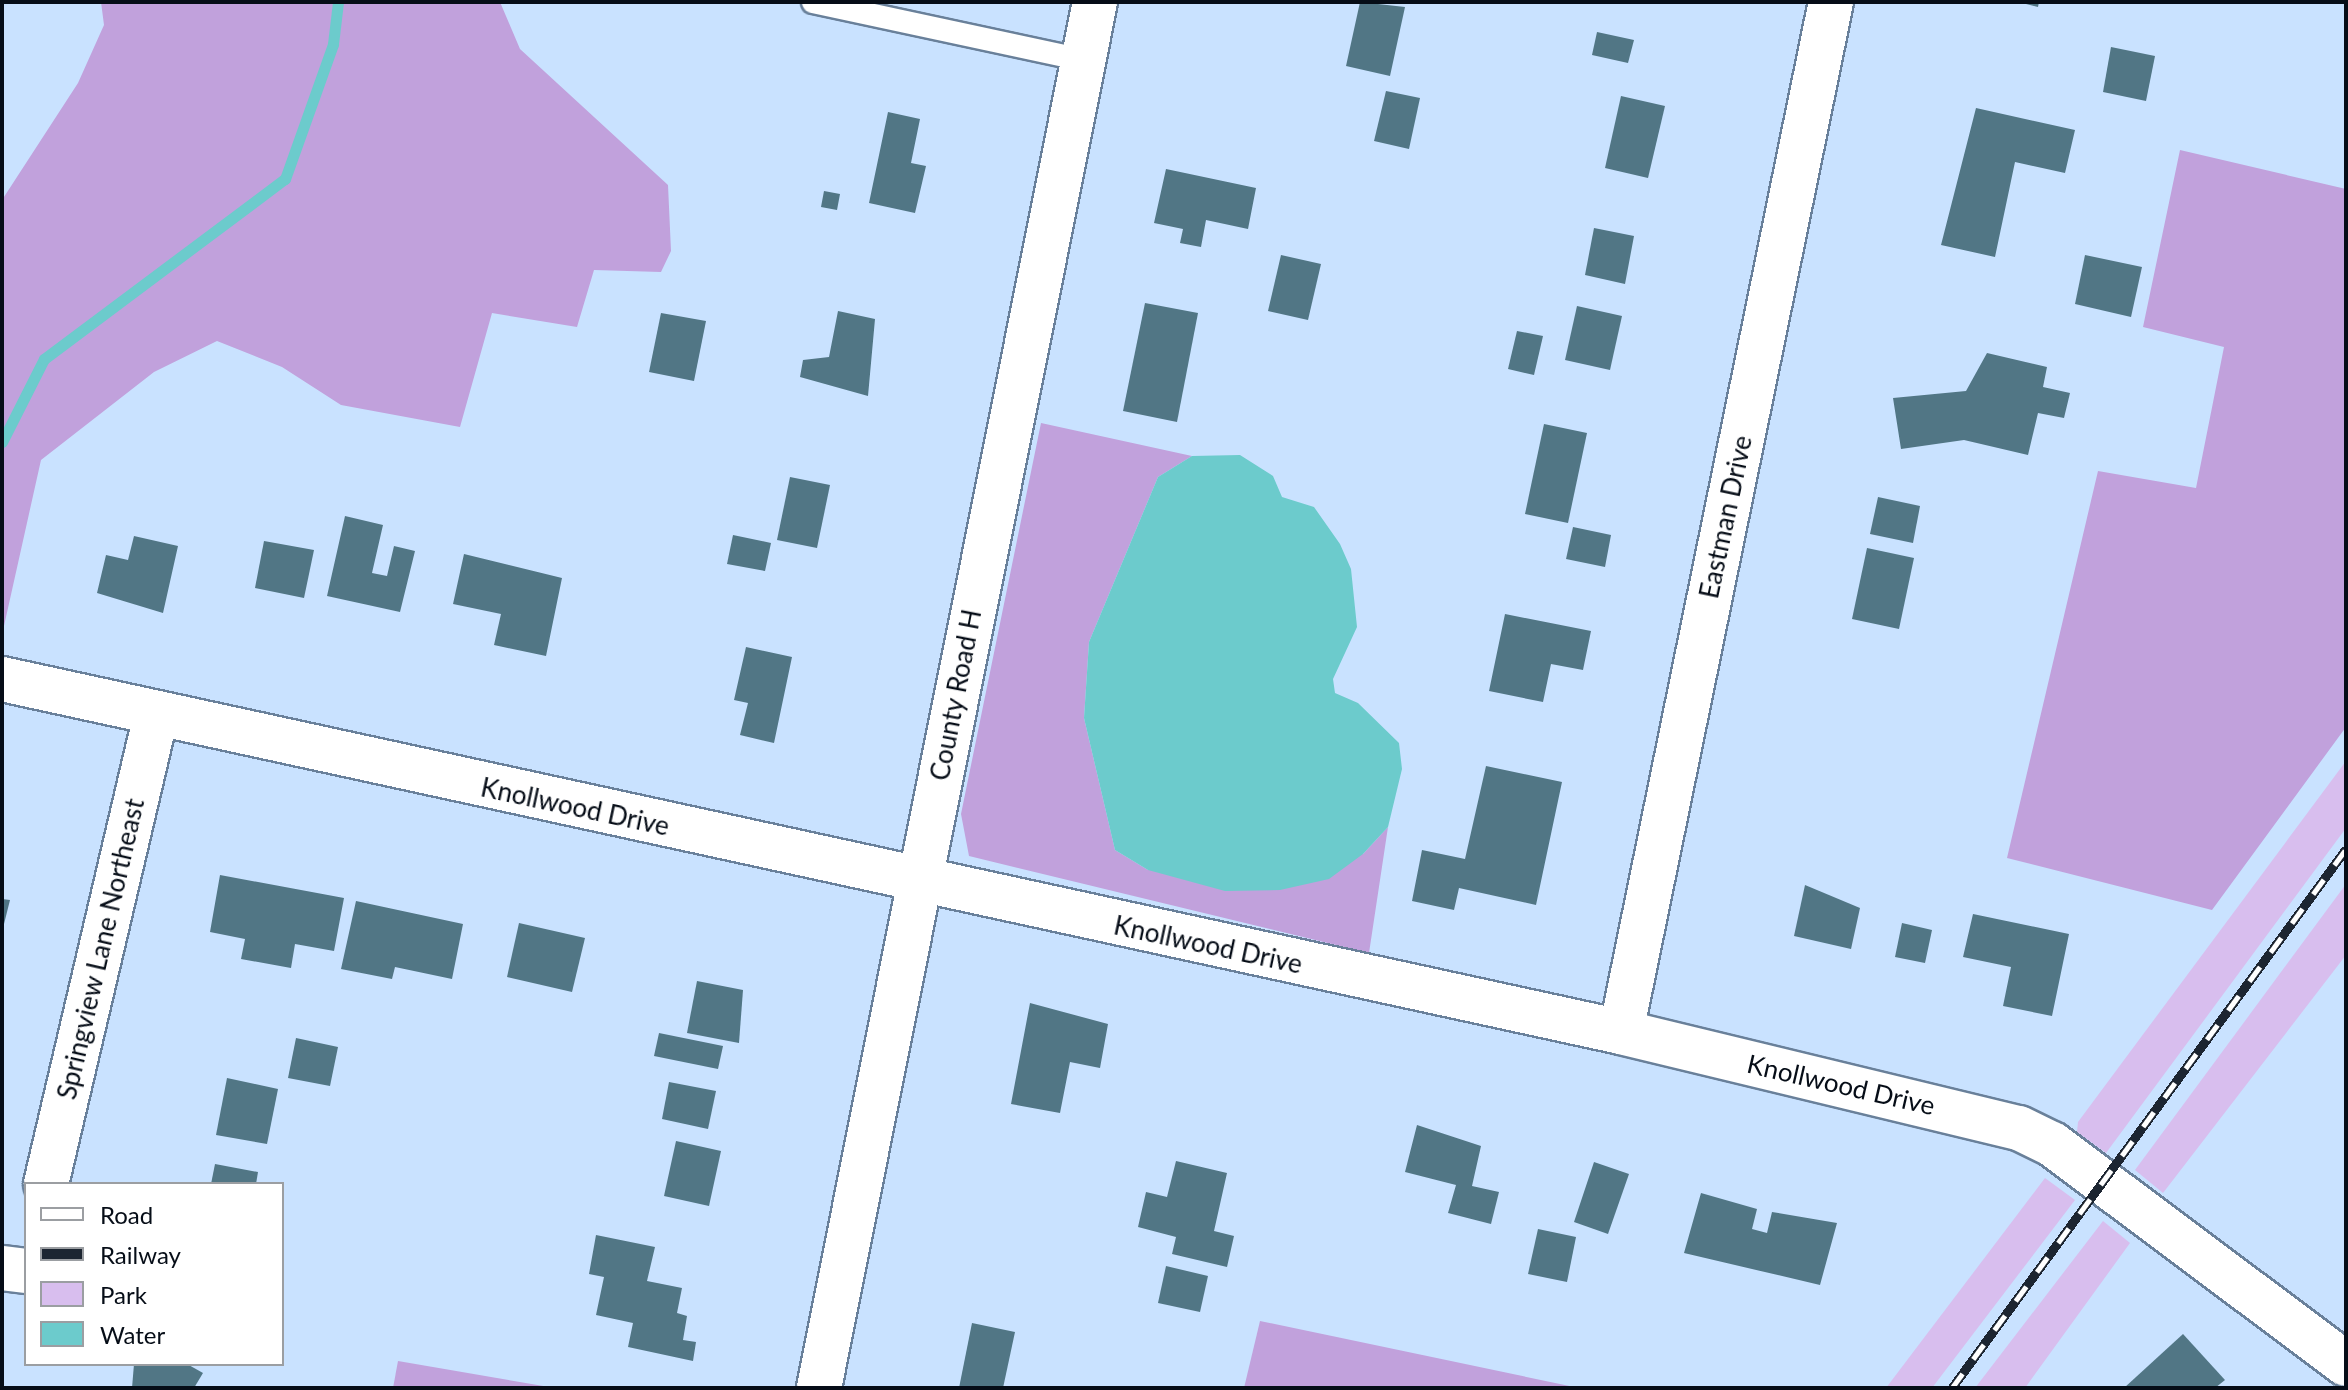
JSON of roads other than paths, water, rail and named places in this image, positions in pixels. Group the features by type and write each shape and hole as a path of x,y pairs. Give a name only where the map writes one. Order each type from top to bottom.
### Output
{"street":[{"name":"County Road H","path":"819,1388 1095,2"},
{"name":"Eastman Drive","path":"1621,1032 1831,2"},
{"name":"Knollwood Drive","path":"2,679 918,883 1621,1032 2019,1128 2052,1144 2346,1364"},
{"name":"Springview Lane Northeast","path":"46,1182 156,715"},
{"path":"2,1268 24,1271"}],"lane":[{"path":"813,2 1083,60"}],"water":[{"path":"1240,455 1273,476 1282,497 1314,507 1340,544 1351,569 1357,627 1333,679 1335,693 1358,703 1399,743 1402,769 1388,827 1363,854 1329,879 1280,890 1225,891 1148,870 1115,850 1084,718 1089,642 1158,477 1192,456"}],"waterway":[{"path":"2,442 44,359 285,179 333,44 338,2"}],"railway":[{"path":"1952,1388 2346,849"}]}
